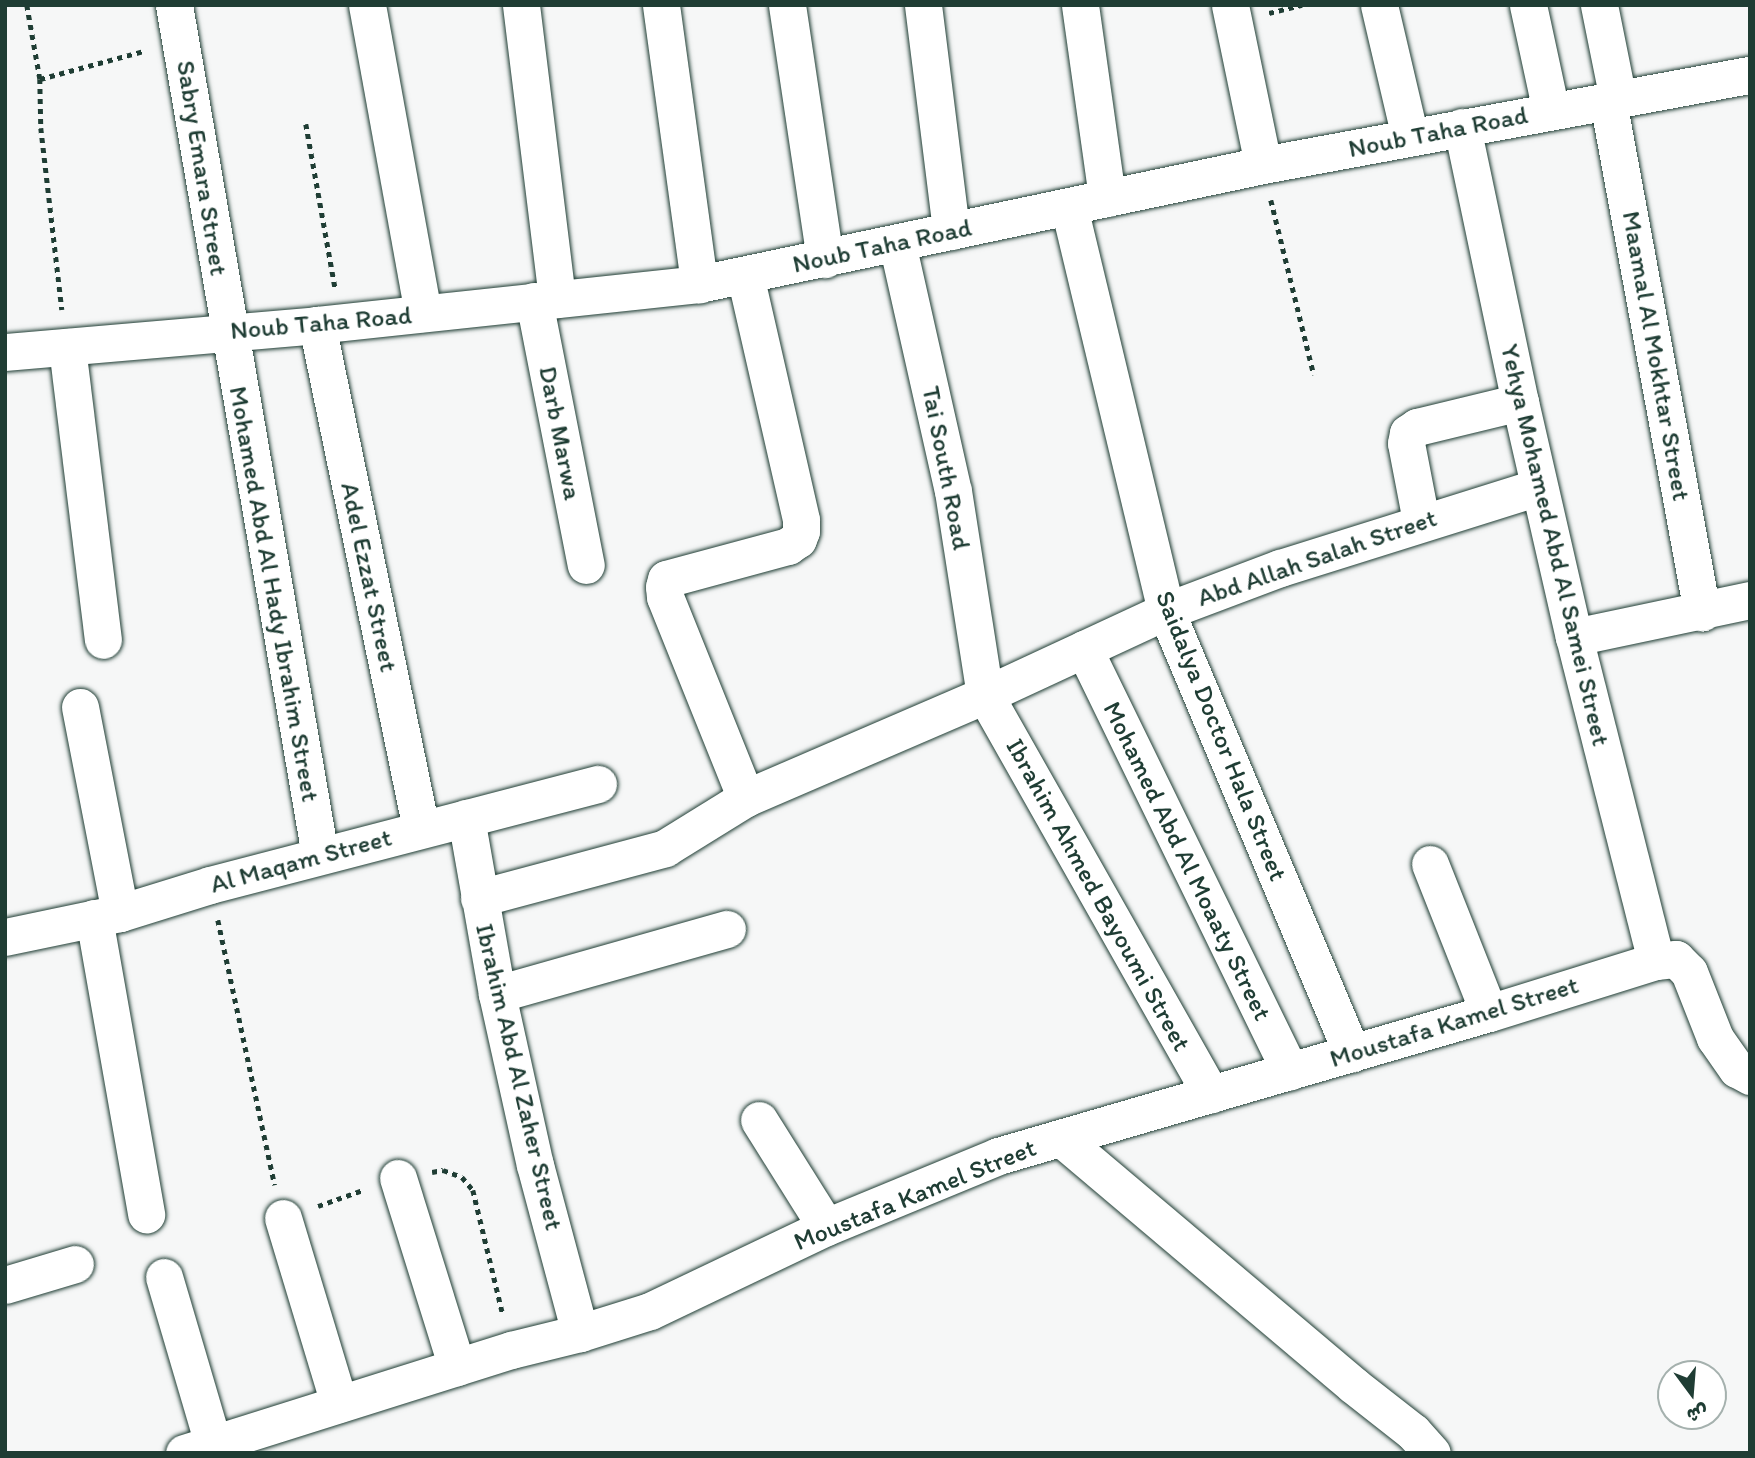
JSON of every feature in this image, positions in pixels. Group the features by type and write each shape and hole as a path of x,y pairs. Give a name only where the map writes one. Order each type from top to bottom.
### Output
{"street":[{"name":"Sabry Emara Street","path":"174,5 229,332"},
{"path":"368,5 423,313"},
{"name":"Darb Marwa","path":"521,5 546,300 586,565"},
{"path":"661,5 699,284"},
{"path":"787,5 825,259"},
{"path":"923,5 951,231"},
{"path":"1080,5 1107,198"},
{"path":"1230,5 1263,165"},
{"path":"1379,5 1410,137"},
{"path":"1528,5 1550,111"},
{"name":"Maamal Al Mokhtar Street","path":"1599,5 1702,612"},
{"name":"Noub Taha Road","path":"5,352 329,324 699,284 1263,165 1750,75"},
{"name":"Yehya Mohamed Abd Al Samei Street","path":"1462,127 1539,487 1656,961"},
{"name":"Saidalya Doctor Hala Street","path":"1069,207 1166,611 1352,1053"},
{"name":"Tai South Road","path":"897,243 953,491 985,695"},
{"path":"745,275 802,520 798,539 788,546 666,579 664,587 665,597 746,798"},
{"name":"Adel Ezzat Street","path":"329,324 421,830"},
{"name":"Mohamed Abd Al Hady Ibrahim Street","path":"229,332 320,856"},
{"path":"67,347 103,640"},
{"path":"1421,521 1406,443 1408,433 1417,427 1520,402"},
{"name":"Abd Allah Salah Street","path":"479,898 665,848 746,798 985,695 1166,611 1280,568 1421,521 1539,487"},
{"path":"1574,637 1750,600"},
{"name":"Mohamed Abd Al Moaaty Street","path":"1084,649 1290,1072"},
{"name":"Ibrahim Ahmed Bayoumi Street","path":"985,695 1211,1095"},
{"path":"80,706 146,1214"},
{"name":"Al Maqam Street","path":"5,937 107,915 210,885 598,784"},
{"name":"Ibrahim Abd Al Zaher Street","path":"466,818 497,994 535,1165 580,1334"},
{"path":"1430,864 1489,1013"},
{"path":"497,994 727,929"},
{"path":"1656,961 1676,959 1689,972 1715,1038 1737,1069 1750,1076"},
{"name":"Moustafa Kamel Street","path":"198,1448 512,1350 580,1334 650,1311 826,1227 998,1156 1290,1072 1656,961"},
{"path":"759,1120 826,1227"},
{"path":"1061,1138 1353,1385 1413,1432 1432,1453"},
{"path":"398,1178 457,1367"},
{"path":"283,1218 339,1404"},
{"path":"5,1285 75,1264"},
{"path":"164,1277 198,1448"}],"path":[{"path":"27,5 40,79 41,128 67,347"},
{"path":"40,79 180,41"},
{"path":"306,124 329,324"},
{"path":"1263,165 1314,375"},
{"path":"210,885 283,1218 398,1178 443,1170 462,1177 473,1189 512,1350"}]}
